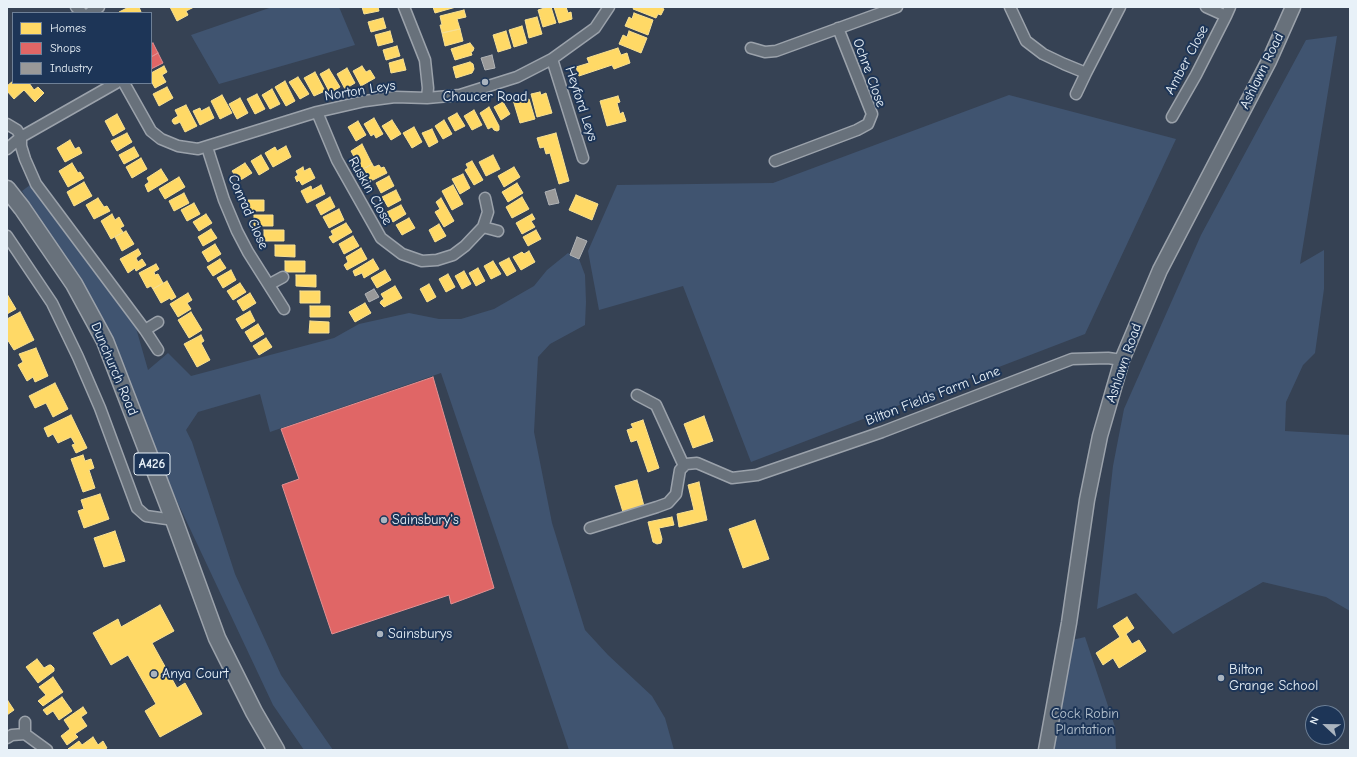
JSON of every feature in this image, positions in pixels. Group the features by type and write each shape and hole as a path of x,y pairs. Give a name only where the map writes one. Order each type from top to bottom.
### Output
{"highway":[{"name":"Dunchurch Road","path":"7,189 22,208 74,284 106,341 217,638 254,712 276,750"}],"main road":[{"name":"Ashlawn Road","path":"1046,750 1069,623 1087,500 1100,436 1122,360 1160,270 1269,61 1293,7"}],"street":[{"path":"404,7 425,60 427,98"},
{"name":"Norton Leys","path":"125,84 151,131 161,139 178,146 198,149 317,112 365,101 395,97 427,98 460,95 517,77 552,60 595,28 609,7"},
{"path":"751,48 765,52 776,51 897,7"},
{"path":"1010,7 1026,41 1043,54 1086,73"},
{"path":"1076,94 1120,7"},
{"name":"Amber Close","path":"1172,117 1196,75 1228,12 1206,7"},
{"name":"Ochre Close","path":"775,161 857,130 868,124 872,114 838,28"},
{"name":"Heyford Leys","path":"552,60 583,158"},
{"path":"7,149 21,137 114,84"},
{"name":"Ruskin Close","path":"317,112 337,160 380,238 402,254 422,261 437,260 453,255 465,246 482,227 488,212 485,198"},
{"path":"7,124 17,130 21,137 21,146 25,159 36,184 145,330 158,350"},
{"name":"Conrad Close","path":"207,147 224,200 237,231 248,252 270,284 284,309"},
{"path":"482,227 498,232"},
{"name":"Dunchurch Road","path":"7,236 52,303 78,357 100,408 137,508 146,516 174,520"},
{"path":"270,284 283,277"},
{"path":"145,330 158,322"},
{"name":"Bilton Fields Farm Lane","path":"684,466 686,464 697,463 732,478 757,475 882,432 1072,358 1108,358 1122,360"},
{"path":"590,528 658,507 668,503 676,494 680,470 684,466 656,405 637,395"},
{"path":"25,722 25,734"},
{"path":"7,738 12,735 25,734 47,750"}],"green space":[{"path":"272,7 339,7 355,45 219,84 191,35"},
{"path":"1337,36 1300,264 1324,250 1324,289 1315,353 1303,365 1286,402 1285,431 1350,435 1350,611 1326,597 1263,582 1173,634 1136,593 1097,609 1113,466 1124,409 1201,235 1306,40"},
{"path":"1009,95 1176,139 1085,334 751,462 683,286 599,310 588,251 617,185 773,183"},
{"path":"30,185 136,328 148,370 168,353 191,376 334,338 359,324 409,313 439,319 461,319 494,309 534,286 547,270 568,253 579,259 585,275 585,325 550,344 538,357 534,432 552,523 585,630 608,655 652,696 665,718 674,750 569,750 441,373 270,432 260,394 198,412 186,430 192,442 235,574 281,675 333,750 304,750 273,705 160,465 87,296 22,191"},
{"name":"Cock Robin Plantation","path":"1085,637 1115,727 1116,750 1054,750 1057,721 1072,640"}],"building: Homes":[{"path":"129,7 139,7 141,12 119,12"},
{"path":"170,7 194,7 186,11 188,15 177,21"},
{"path":"362,7 378,7 379,11 364,14"},
{"path":"433,7 456,7 435,13"},
{"path":"551,7 556,23 543,27 538,10"},
{"path":"554,7 566,7 568,13 571,12 572,19 559,23"},
{"path":"634,7 660,7 664,9 661,15 658,14 656,18 633,9"},
{"path":"464,10 466,17 457,19 460,29 442,33 440,16"},
{"path":"634,13 653,20 648,35 625,26 629,17 632,19"},
{"path":"537,17 542,34 529,38 525,20"},
{"path":"383,18 386,28 371,32 368,22"},
{"path":"522,26 527,43 514,47 509,30"},
{"path":"460,29 463,41 445,46 442,33"},
{"path":"390,31 393,42 378,46 375,35"},
{"path":"506,31 511,48 498,52 493,35"},
{"path":"629,31 647,38 641,53 619,44 623,35 627,37"},
{"path":"470,43 474,48 471,52 472,55 455,60 451,49"},
{"path":"397,46 400,56 386,60 383,50"},
{"path":"618,48 621,55 627,53 630,63 614,69 612,65 579,76 576,67 589,63 587,58"},
{"path":"403,59 406,70 391,73 389,63"},
{"path":"470,62 473,64 474,69 472,73 456,78 453,67"},
{"path":"164,66 167,72 162,75 166,82 155,88 152,83 152,72"},
{"path":"362,66 366,72 370,70 375,78 361,86 353,71"},
{"path":"347,68 355,83 345,89 337,74"},
{"path":"329,69 340,87 330,93 320,74"},
{"path":"315,72 325,91 314,96 304,78"},
{"path":"298,77 309,94 300,99 289,82"},
{"path":"285,81 295,101 286,106 275,87"},
{"path":"12,82 12,84 30,84 34,90 38,87 44,93 35,102 24,90 14,99 7,91 7,86"},
{"path":"167,87 173,98 159,106 153,94"},
{"path":"272,89 280,104 270,109 262,95"},
{"path":"540,92 541,95 546,93 552,113 537,117 531,94"},
{"path":"257,94 265,109 255,114 247,99"},
{"path":"222,95 232,113 220,119 211,101"},
{"path":"618,96 620,102 617,103 620,114 623,112 626,121 607,126 600,101"},
{"path":"240,98 248,113 237,119 229,104"},
{"path":"522,98 523,101 529,99 535,119 520,123 513,100"},
{"path":"503,102 510,114 501,120 494,107"},
{"path":"186,105 197,126 185,132 180,122 174,124 172,121 178,116 175,110"},
{"path":"209,107 214,118 200,125 193,111 200,108 201,111"},
{"path":"489,107 499,126 499,130 497,131 492,127 488,129 480,113"},
{"path":"474,110 482,125 472,130 464,116"},
{"path":"457,113 465,126 455,131 448,118"},
{"path":"117,114 125,129 113,136 105,121"},
{"path":"374,118 383,134 376,138 374,134 371,136 364,124"},
{"path":"392,120 401,134 391,140 382,126"},
{"path":"444,120 452,134 443,139 435,126"},
{"path":"358,121 366,135 356,141 348,127"},
{"path":"414,127 422,142 412,148 403,133"},
{"path":"432,129 438,142 429,147 422,133"},
{"path":"127,133 132,142 117,151 111,141"},
{"path":"556,133 569,181 559,184 550,153 546,154 544,147 540,148 537,138"},
{"path":"70,140 75,149 79,147 82,153 65,162 57,148"},
{"path":"362,144 372,164 361,170 351,151"},
{"path":"286,146 291,157 273,167 265,153 275,147 277,151"},
{"path":"134,147 139,156 124,164 119,155"},
{"path":"261,155 269,169 259,175 251,161"},
{"path":"493,155 500,169 486,176 479,162"},
{"path":"141,158 147,169 132,178 126,167"},
{"path":"472,161 483,180 474,185 465,170 468,168 466,164"},
{"path":"72,163 78,173 80,172 84,178 68,187 59,171"},
{"path":"245,163 252,173 239,181 232,171"},
{"path":"372,164 374,167 379,165 381,168 384,167 387,173 371,181 364,169"},
{"path":"303,167 304,171 310,168 315,178 302,185 299,180 297,182 295,177 298,175 296,171"},
{"path":"514,167 520,177 504,187 498,176"},
{"path":"161,169 168,180 148,192 145,185 149,182 147,178"},
{"path":"463,174 470,188 460,194 452,179"},
{"path":"389,176 394,186 381,193 376,183"},
{"path":"179,177 185,187 165,199 159,189"},
{"path":"84,182 92,196 74,206 67,192"},
{"path":"517,183 523,193 508,202 502,192"},
{"path":"321,185 325,194 307,203 301,191 311,186 312,190"},
{"path":"453,185 463,204 452,210 442,191"},
{"path":"396,190 401,200 388,207 382,197"},
{"path":"184,193 189,203 174,211 169,201"},
{"path":"576,195 598,204 592,220 569,210"},
{"path":"330,197 335,207 321,215 316,205"},
{"path":"522,197 529,209 512,218 506,207"},
{"path":"98,198 104,207 107,206 110,211 94,219 86,205"},
{"path":"441,198 454,221 444,227 435,212 440,209 436,202"},
{"path":"244,200 264,200 264,211 244,211"},
{"path":"194,203 200,214 187,221 181,210"},
{"path":"401,205 406,214 393,222 387,212"},
{"path":"339,209 344,220 329,228 323,217"},
{"path":"112,214 115,220 119,217 124,226 120,228 123,232 111,239 101,221"},
{"path":"206,214 212,223 199,231 193,222"},
{"path":"532,214 535,219 531,221 535,227 522,234 516,223"},
{"path":"254,215 273,215 273,226 254,226"},
{"path":"409,218 415,228 402,235 396,225"},
{"path":"346,223 352,232 333,243 329,237 333,235 331,231"},
{"path":"439,224 446,236 435,242 429,230"},
{"path":"211,229 217,238 203,246 198,237"},
{"path":"264,230 284,230 284,241 264,241"},
{"path":"536,230 541,239 528,246 523,237"},
{"path":"126,231 134,244 122,251 115,237"},
{"path":"353,236 359,246 344,254 339,244"},
{"path":"215,244 221,254 208,262 202,252"},
{"path":"275,245 295,245 295,257 275,256"},
{"path":"361,248 367,259 347,270 344,265 348,262 346,257"},
{"path":"138,249 141,254 136,258 138,262 142,259 146,265 136,271 135,268 128,273 120,259"},
{"path":"529,251 535,262 521,270 513,257 522,252 524,254"},
{"path":"509,258 516,271 507,276 499,263"},
{"path":"220,259 226,268 213,276 207,267"},
{"path":"373,259 379,269 364,278 362,273 355,276 353,271"},
{"path":"285,261 305,261 305,272 285,272"},
{"path":"493,261 501,274 491,279 484,266"},
{"path":"156,264 159,269 154,272 155,275 158,274 163,283 153,289 151,286 147,288 139,273"},
{"path":"478,268 485,281 476,286 469,273"},
{"path":"231,270 236,280 223,288 217,278"},
{"path":"385,270 391,280 377,288 371,278"},
{"path":"464,271 471,284 462,289 455,276"},
{"path":"448,274 455,287 446,292 439,279"},
{"path":"296,275 316,275 316,287 296,286"},
{"path":"167,281 176,297 171,300 170,298 161,303 153,289"},
{"path":"240,283 246,292 233,300 227,291"},
{"path":"429,284 436,297 427,302 420,289"},
{"path":"395,286 402,298 384,307 380,303 384,299 381,294"},
{"path":"300,291 320,291 320,303 300,303"},
{"path":"188,293 192,300 187,303 191,309 178,317 170,304"},
{"path":"250,293 256,303 243,311 237,301"},
{"path":"7,294 16,309 7,314"},
{"path":"365,303 371,313 355,322 349,312"},
{"path":"310,306 330,306 330,317 310,317"},
{"path":"250,311 255,321 242,329 236,319"},
{"path":"20,312 34,340 14,350 7,339 7,319"},
{"path":"191,312 202,330 189,338 178,320"},
{"path":"310,321 329,322 329,333 309,333"},
{"path":"258,324 264,334 251,342 245,332"},
{"path":"201,335 204,341 201,343 210,360 197,367 184,344"},
{"path":"266,338 272,347 259,355 253,346"},
{"path":"36,348 48,376 35,382 33,377 27,381 18,365 23,362 19,354"},
{"path":"55,383 68,409 53,417 46,403 35,408 29,396"},
{"path":"71,415 87,448 76,453 72,445 75,444 71,437 58,443 53,434 48,437 44,428"},
{"path":"704,416 713,441 693,448 684,424"},
{"path":"643,420 659,468 648,472 637,440 631,442 627,430 633,428 631,424"},
{"path":"83,455 85,461 91,459 94,468 89,470 95,488 83,492 71,459"},
{"path":"637,480 644,506 623,512 615,486"},
{"path":"699,482 707,520 679,527 677,514 694,510 688,485"},
{"path":"100,494 109,519 84,528 78,511 84,509 81,500"},
{"path":"672,517 674,525 659,528 662,539 661,543 657,544 653,542 648,522"},
{"path":"755,520 769,559 743,568 729,529"},
{"path":"115,531 125,561 104,567 94,538"},
{"name":"Anya Court","path":"160,605 174,631 152,643 177,688 185,683 202,714 160,737 145,711 156,704 128,655 111,665 93,633 118,619 121,627"},
{"path":"1127,617 1134,628 1126,634 1132,644 1139,640 1146,651 1119,668 1113,658 1103,665 1096,653 1120,637 1113,626"},
{"path":"37,659 44,668 51,665 54,668 54,671 38,683 26,667"},
{"path":"53,677 63,692 43,706 38,701 46,695 39,687"},
{"path":"62,697 72,711 59,720 53,711 47,715 43,710"},
{"path":"8,701 14,710 7,715 7,702"},
{"path":"83,707 87,713 81,717 87,726 75,734 78,737 67,745 61,736 70,729 64,720"},
{"path":"93,737 98,745 103,741 107,748 104,750 68,749 79,741 82,745"}],"building: Shops":[{"path":"152,44 158,53 152,56"},
{"path":"158,53 163,63 152,68 152,56"},
{"name":"Sainsbury's","path":"433,377 494,588 451,604 449,595 332,634 282,485 299,479 281,429"}],"building: Industry":[{"path":"492,55 495,68 485,70 481,58"},
{"path":"555,189 559,203 549,205 545,192"},
{"path":"577,237 587,241 579,259 570,255"},
{"path":"374,289 379,297 369,302 365,294"}],"place":[{"name":"Chaucer Road","path":"485,82"},
{"name":"Sainsbury's","path":"384,520"},
{"name":"Sainsburys","path":"380,634"},
{"name":"Anya Court","path":"154,674"},
{"name":"Bilton Grange School","path":"1221,678"}]}
